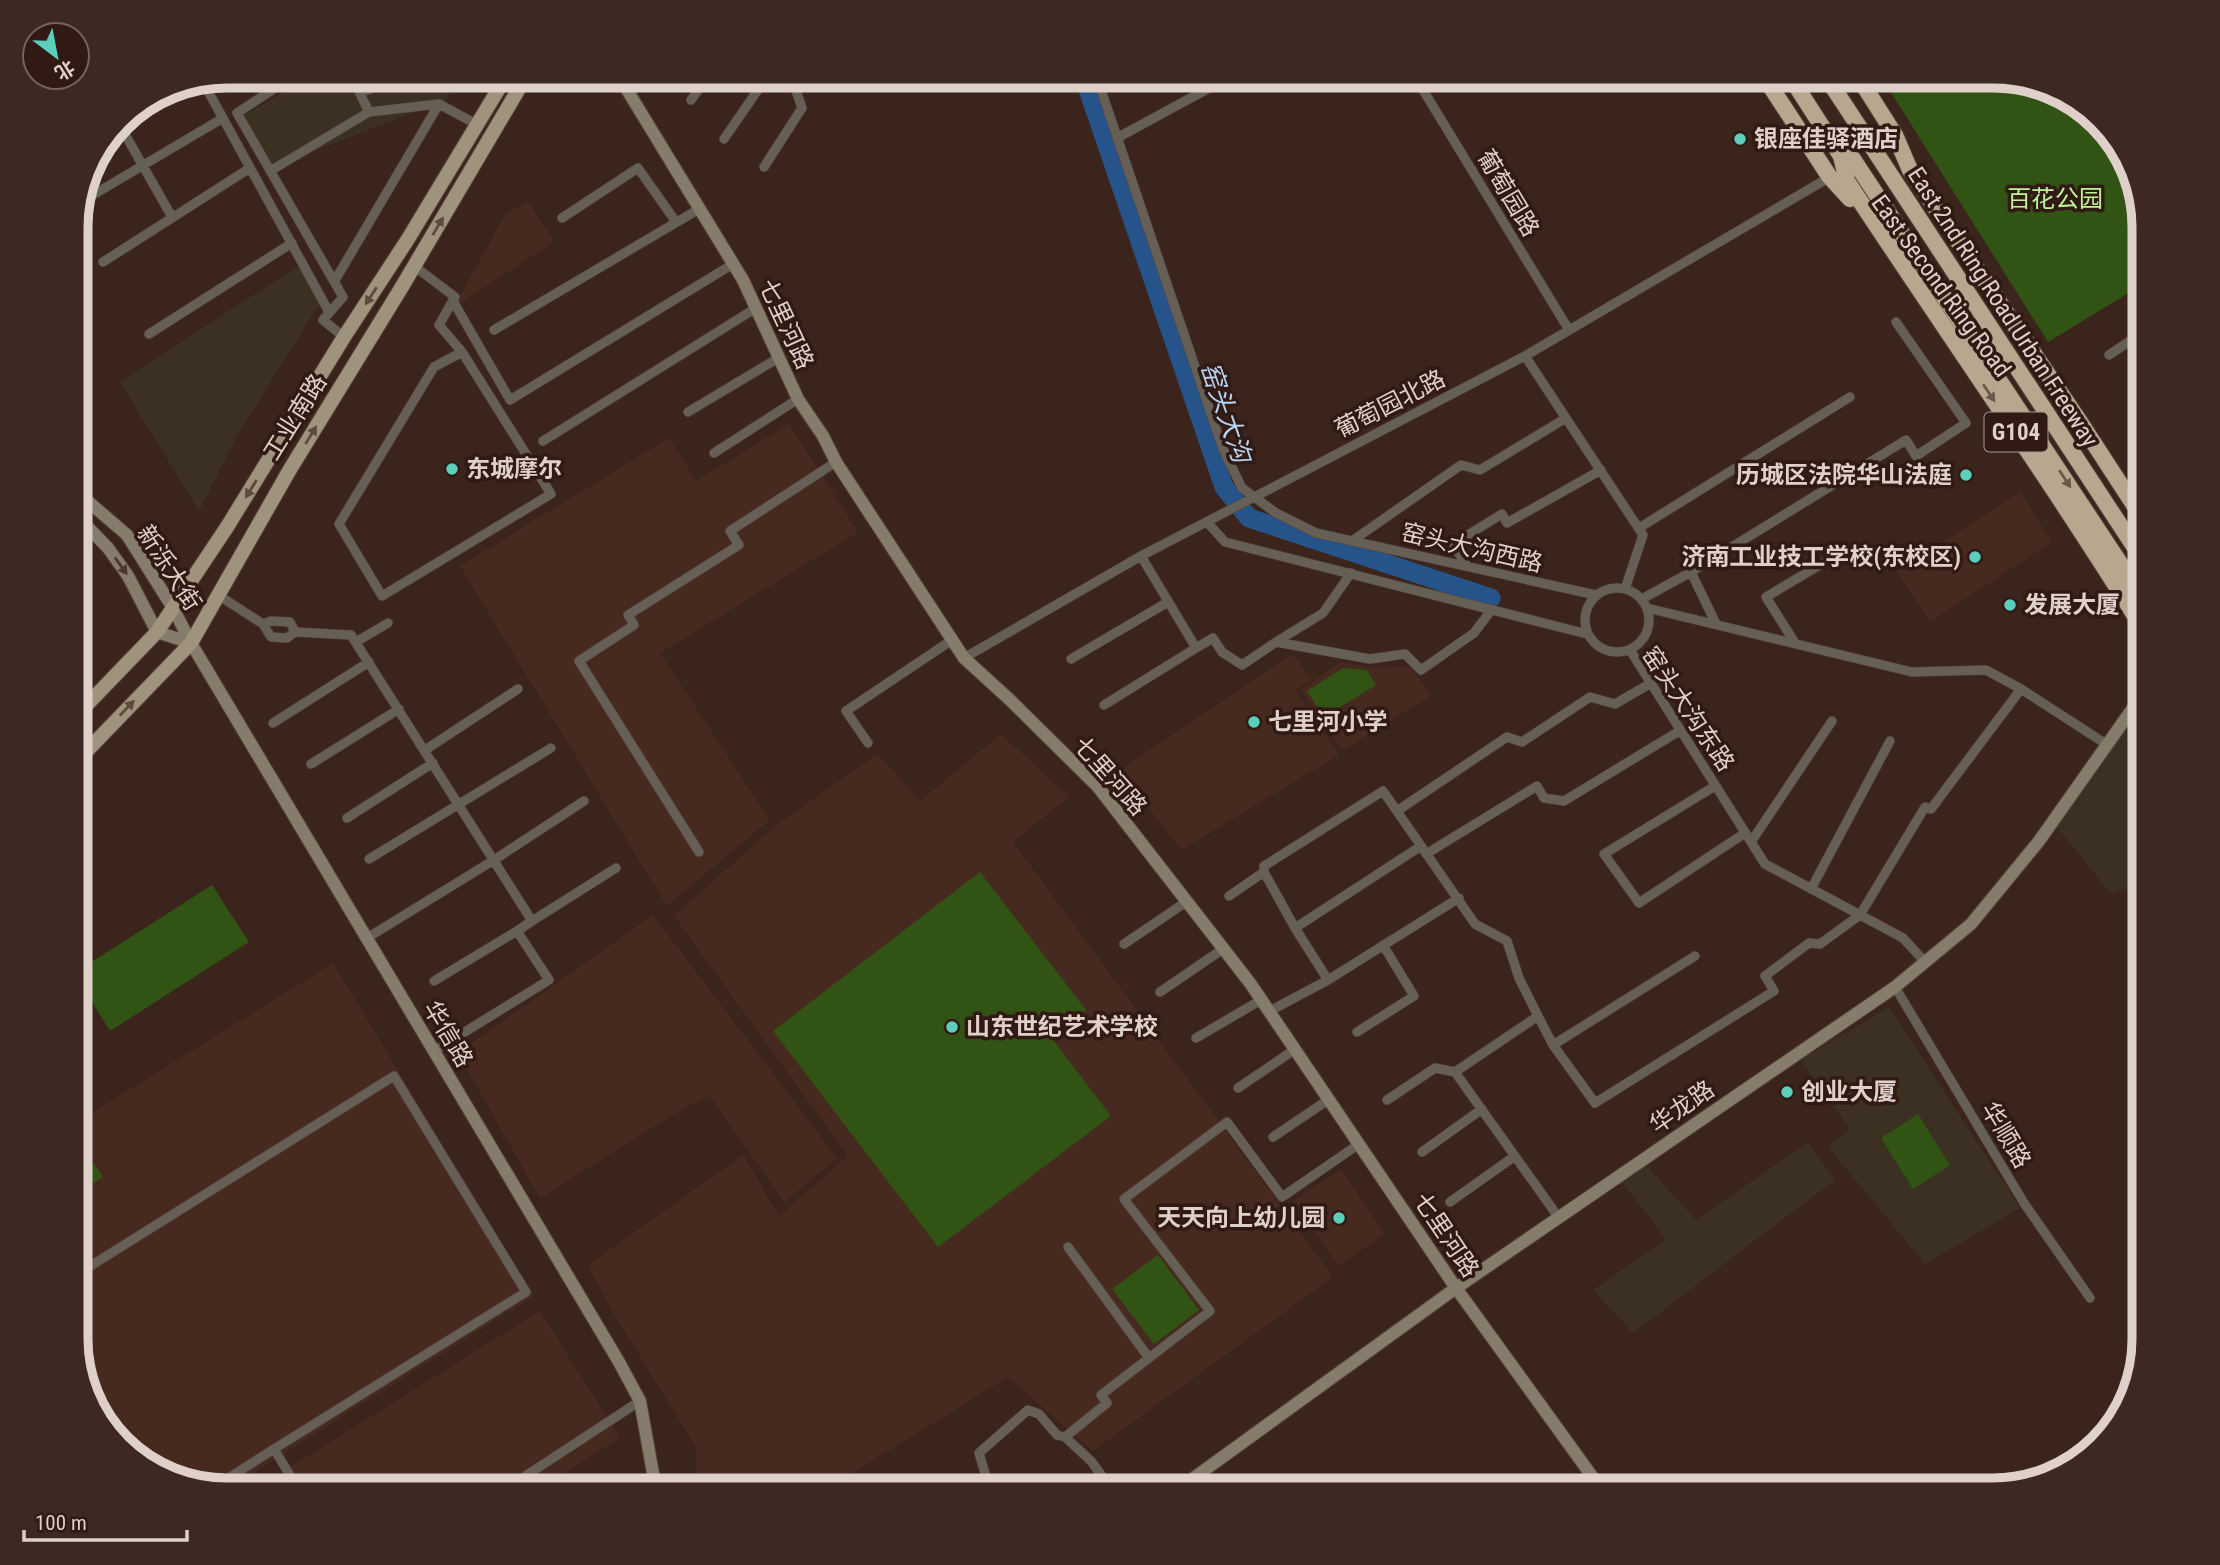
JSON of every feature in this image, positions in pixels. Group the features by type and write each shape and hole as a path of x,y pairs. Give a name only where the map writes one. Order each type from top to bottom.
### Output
{"highway":[{"name":"East Second Ring Road","path":"1772,88 1830,177 1882,235 2133,613"},
{"path":"1786,88 1847,181"},
{"name":"G104","path":"1797,88 1841,156 1847,181 1882,235"},
{"name":"East 2nd Ring Road Urban Freeway","path":"1806,88 2133,583"},
{"name":"East 2nd Ring Road Urban Freeway","path":"1834,88 2133,545"},
{"name":"G104","path":"1843,88 1890,160 1910,170"},
{"path":"1853,88 1910,170"},
{"name":"East Second Ring Road","path":"1865,88 1895,135 1910,170 2081,422 2133,504"}],"main road":[{"name":"工业南路","path":"88,704 158,632 408,239 499,88"},
{"name":"工业南路","path":"88,750 191,643 289,471 519,88"},
{"name":"七里河路","path":"626,88 733,264 780,357 798,400 823,436 836,463 964,658 1098,787 1223,949 1456,1288 1593,1478"},
{"name":"新泺大街","path":"88,501 127,535 173,608 191,643"},
{"name":"新泺大街","path":"88,527 108,548 128,576 158,632"},
{"path":"158,632 191,643"},
{"name":"华信路","path":"191,643 619,1362 639,1401 654,1478"},
{"name":"华龙路","path":"1195,1478 1456,1288 1895,987 1961,934 2039,841 2133,707"}],"street":[{"path":"275,88 237,113 343,297 323,320 344,337"},
{"path":"357,88 369,112"},
{"path":"691,100 700,88"},
{"path":"724,139 759,88"},
{"path":"764,167 802,108 797,88"},
{"name":"窑头大沟西路","path":"1100,88 1223,449 1242,488 1276,513 1316,533 1596,595 1605,590 1625,589"},
{"path":"1117,138 1209,88"},
{"name":"葡萄园路","path":"1422,88 1569,330"},
{"path":"207,89 330,312"},
{"path":"270,172 369,112 439,104 478,125"},
{"path":"334,282 439,104"},
{"path":"91,196 223,118"},
{"path":"124,133 172,217"},
{"path":"103,262 250,167"},
{"path":"562,218 638,168 676,222"},
{"name":"葡萄园北路","path":"964,658 1140,556 1525,356 1830,177"},
{"path":"494,330 699,209"},
{"path":"149,334 292,243"},
{"path":"453,301 510,400 733,264"},
{"path":"414,266 455,297 439,325 462,352 551,494 382,596 339,524 434,368 462,352"},
{"path":"543,441 756,308"},
{"path":"1644,603 1906,440 1916,457 1966,424 1896,322"},
{"path":"2109,355 2133,339"},
{"path":"1525,356 1643,535 1625,589 1644,603 1716,624 1912,672 1986,670 2106,744"},
{"path":"688,412 780,357"},
{"path":"1639,528 1850,397"},
{"path":"715,453 798,400"},
{"path":"1352,541 1461,465 1480,470 1566,418"},
{"path":"699,852 579,661 634,625 628,615 739,545 730,531 836,463"},
{"path":"1467,566 1453,544 1502,514 1507,523 1601,470"},
{"name":"窑头大沟东路","path":"1207,522 1225,542 1587,634 1592,642 1610,652 1630,650 1765,864 1903,938 1925,962"},
{"path":"1794,643 1766,597 1845,550"},
{"path":"1140,556 1196,648"},
{"path":"1691,572 1716,624"},
{"path":"1104,705 1213,638 1222,652 1241,665 1323,613 1351,573"},
{"path":"218,595 263,624 271,637 287,638 295,632 351,635 533,921"},
{"path":"1587,634 1585,613 1596,595"},
{"path":"1070,659 1168,602"},
{"path":"1630,650 1645,637 1649,617 1644,603"},
{"path":"1276,642 1370,659 1405,654 1421,670 1474,633 1492,609"},
{"path":"263,624 290,622 295,632"},
{"path":"356,642 388,622"},
{"path":"868,743 846,711 953,640"},
{"path":"273,723 369,662"},
{"path":"1397,811 1507,737 1522,741 1590,697 1615,704 1651,683"},
{"path":"425,750 518,689"},
{"path":"1328,980 1295,928 1264,872 1264,866 1383,791 1475,923 1507,941 1520,978 1553,1045 1595,1103 1774,991 1765,976 1809,943 1820,944 1860,915 1924,807 1931,809 2021,690"},
{"path":"312,764 399,709"},
{"path":"1751,842 1832,721"},
{"path":"1295,928 1537,786 1544,798 1564,801 1681,730"},
{"path":"1811,889 1890,741"},
{"path":"369,859 551,748"},
{"path":"347,818 433,762"},
{"path":"1715,786 1604,854 1639,903 1745,833"},
{"path":"367,938 584,801"},
{"path":"434,981 617,869"},
{"path":"1229,896 1264,872"},
{"path":"1196,1038 1328,980 1459,898"},
{"path":"1124,944 1186,902"},
{"path":"434,1051 549,980 517,931"},
{"path":"1357,1032 1414,996 1383,945"},
{"path":"1160,992 1223,949"},
{"path":"1553,1045 1695,956"},
{"name":"华顺路","path":"1895,987 2024,1203 2090,1298"},
{"path":"1455,1072 1538,1016"},
{"path":"1238,1088 1294,1050"},
{"path":"1387,1100 1435,1068 1455,1072 1559,1218"},
{"path":"88,1267 394,1076 526,1292 229,1478"},
{"path":"1273,1137 1328,1100"},
{"path":"1422,1152 1482,1109"},
{"path":"1065,1437 1107,1403 1101,1395 1210,1311 1125,1199 1227,1122 1282,1197 1359,1144"},
{"path":"1450,1202 1515,1156"},
{"path":"1068,1247 1149,1358"},
{"path":"522,1478 639,1401"},
{"path":"985,1478 979,1453 1028,1410 1039,1414 1057,1435 1065,1437 1091,1461 1103,1478"},
{"path":"274,1449 292,1478"}],"shaded area":[{"path":"290,88 453,88 446,100 270,168 238,119"},
{"path":"528,202 554,242 453,308 507,212"},
{"path":"301,264 321,301 237,436 199,511 120,382"},
{"path":"789,424 858,532 660,653 770,820 667,906 460,566 669,438 696,481"},
{"name":"济南工业技工学校(东校区)","path":"2020,492 2052,542 1930,622 1897,572"},
{"name":"七里河小学","path":"1293,654 1312,679 1295,690 1339,755 1181,850 1120,770"},
{"path":"1340,662 1372,668 1409,666 1432,695 1343,750 1301,690"},
{"path":"2133,724 2133,885 2111,894 2055,825 2126,726"},
{"name":"山东世纪艺术学校","path":"1001,734 1069,797 1013,842 1333,1277 1093,1451 1008,1377 844,1478 696,1478 696,1447 612,1311 588,1265 743,1155 779,1216 848,1156 674,916 776,825 878,754 920,801"},
{"path":"653,915 837,1158 784,1202 710,1096 682,1109 540,1198 458,1053"},
{"path":"333,963 534,1296 245,1478 199,1475 182,1470 149,1454 128,1437 106,1408 92,1374 88,1348 88,1116"},
{"path":"1889,1007 2020,1208 1925,1264 1828,1147 1850,1129 1800,1060"},
{"path":"1808,1142 1835,1180 1633,1333 1593,1290 1666,1239 1621,1181 1646,1165 1696,1220"},
{"name":"天天向上幼儿园","path":"1341,1169 1385,1234 1338,1266 1294,1201"},
{"path":"540,1311 620,1438 557,1478 273,1478"}],"green space":[{"name":"百花公园","path":"1888,88 1994,88 2029,92 2071,111 2098,135 2109,149 2125,182 2131,208 2133,290 2048,342"},
{"path":"1343,668 1367,670 1376,685 1324,717 1307,691"},
{"path":"980,872 1086,1010 1051,1037 1111,1116 938,1247 773,1031"},
{"path":"212,885 249,942 110,1031 88,995 88,964"},
{"path":"1918,1114 1950,1165 1913,1189 1881,1138"},
{"path":"88,1155 103,1177 88,1186"},
{"path":"1158,1255 1199,1310 1154,1344 1112,1289"}],"waterway":[{"name":"窑头大沟","path":"1087,88 1224,487 1249,518 1491,598"}],"place":[{"name":"银座佳驿酒店","path":"1740,139"},
{"name":"东城摩尔","path":"452,469"},
{"name":"历城区法院华山法庭","path":"1966,475"},
{"name":"济南工业技工学校(东校区)","path":"1975,557"},
{"name":"发展大厦","path":"2010,605"},
{"name":"七里河小学","path":"1254,722"},
{"name":"山东世纪艺术学校","path":"952,1027"},
{"name":"创业大厦","path":"1787,1092"},
{"name":"天天向上幼儿园","path":"1339,1218"}]}
